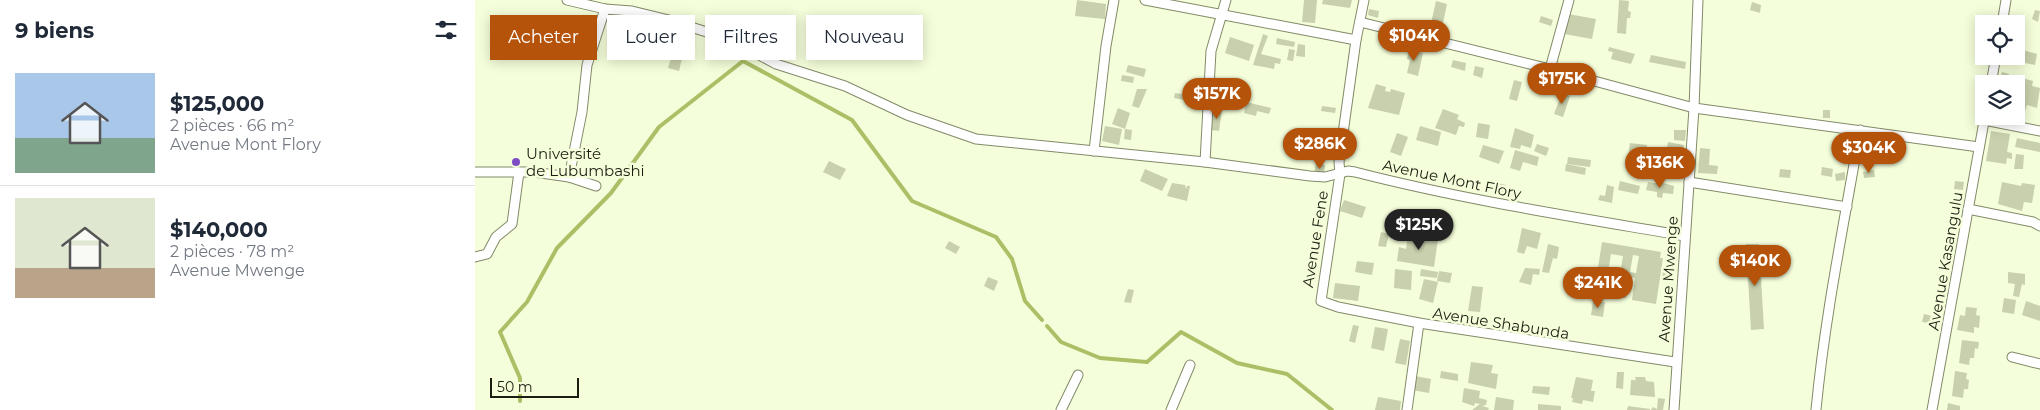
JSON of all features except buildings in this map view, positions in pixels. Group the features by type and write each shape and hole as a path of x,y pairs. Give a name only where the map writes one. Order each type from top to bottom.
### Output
{"street":[{"name":"Avenue Mont Flory","path":"567,0 605,9 632,11 669,20 716,35 776,64 845,86 907,115 976,139 1205,162 1310,176 1325,177 1355,172 1402,184 1521,208 1685,236"},
{"path":"1094,151 1106,46 1114,0"},
{"path":"1145,0 1356,40"},
{"path":"1205,162 1212,45 1223,14 1225,0"},
{"name":"Avenue Fene","path":"1324,303 1320,297 1340,174 1356,40 1364,0"},
{"path":"1550,69 1569,0"},
{"name":"Avenue Mwenge","path":"1673,410 1694,108 1698,0"},
{"path":"2004,15 2007,0"},
{"path":"569,178 582,112 587,64 605,9"},
{"path":"1361,22 1550,69 1694,108 1979,147"},
{"name":"Avenue Kasangulu","path":"1933,410 1984,125"},
{"path":"2015,125 2040,131"},
{"path":"1815,410 1827,309 1860,130"},
{"path":"475,172 534,172 569,178 596,186"},
{"path":"475,257 487,254 496,237 512,224 519,172"},
{"path":"1689,182 1847,207"},
{"path":"1968,209 2033,222 2040,226"},
{"name":"Avenue Shabunda","path":"1324,303 1419,324 1675,362"},
{"path":"1407,410 1419,324"},
{"path":"2012,357 2040,364"},
{"path":"1171,410 1191,365"},
{"path":"1061,410 1078,374"}],"waterway":[{"path":"520,401 520,378 500,332 527,302 557,248 611,193 659,127 743,61 852,120 912,201 996,237 1012,259 1025,301 1042,320"},
{"path":"1047,326 1061,342 1100,358 1147,362 1181,332 1237,363 1287,374 1332,410"}],"place":[{"name":"Université de Lubumbashi","path":"516,162"}]}
